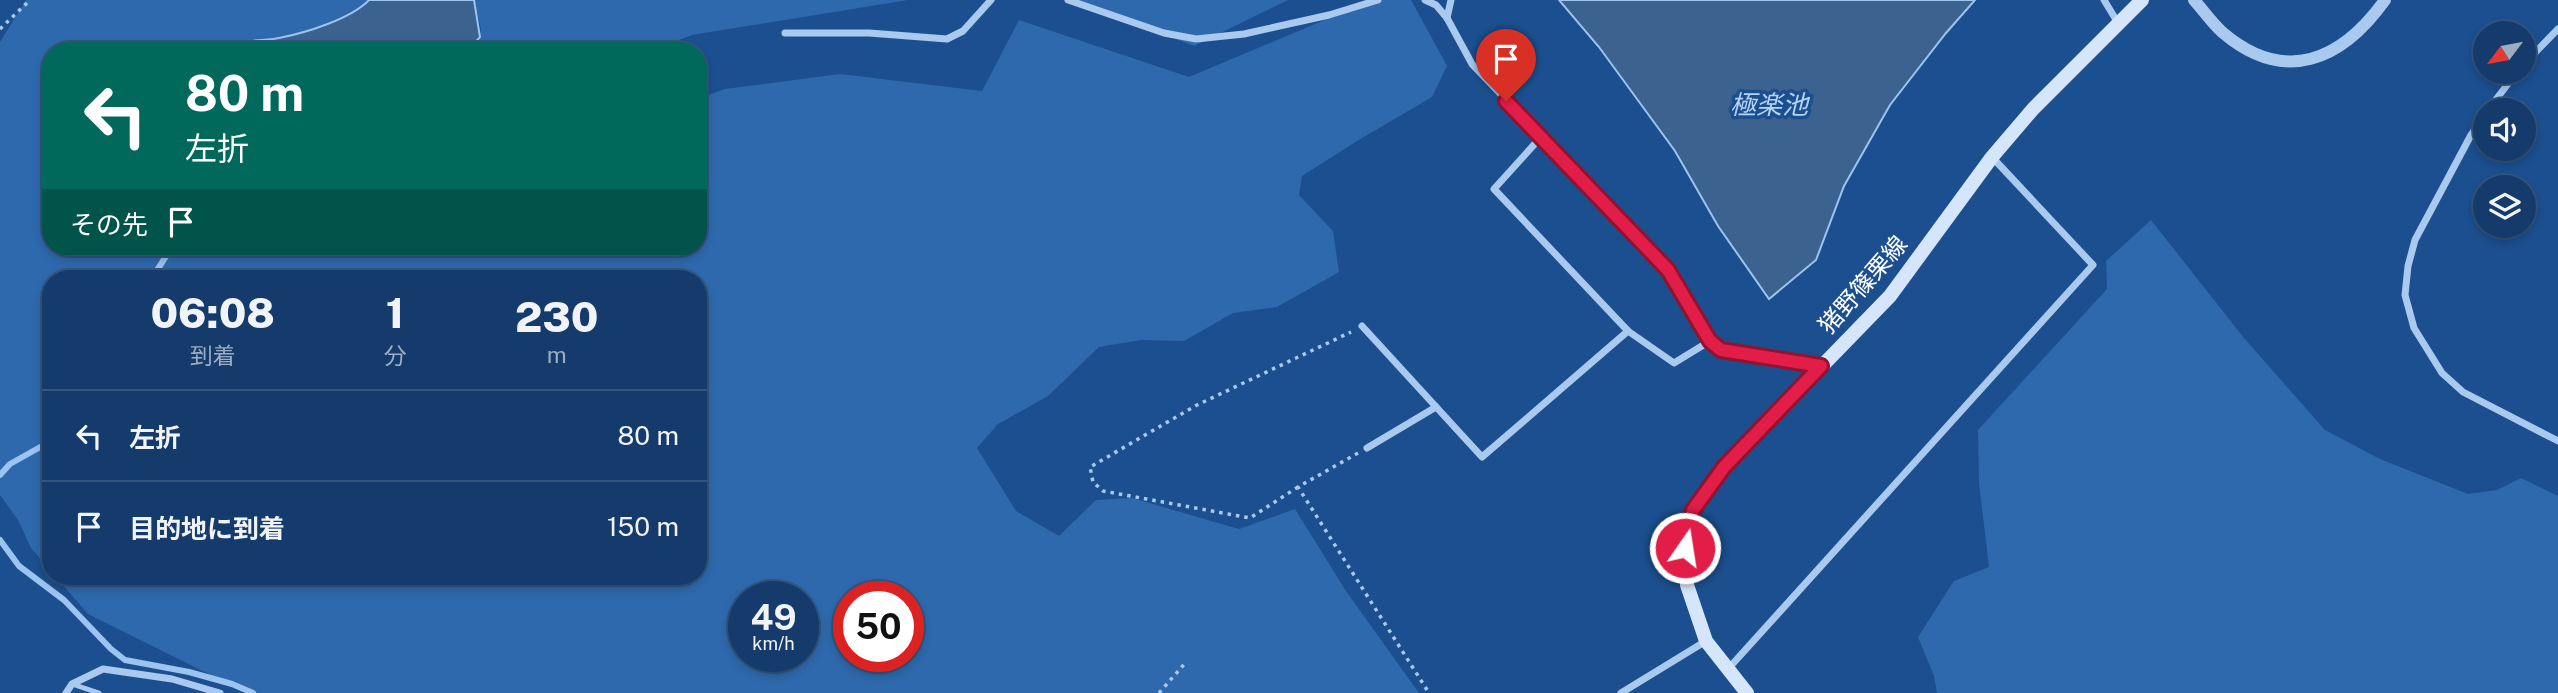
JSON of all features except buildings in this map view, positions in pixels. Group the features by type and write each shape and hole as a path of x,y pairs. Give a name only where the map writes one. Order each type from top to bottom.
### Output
{"main road":[{"name":"猪野篠栗線","path":"1747,693 1706,640 1687,585 1685,548 1693,510 1724,467 1890,296 1992,157 2033,109 2142,0"}],"street":[{"path":"785,33 869,33 947,39 963,31 991,0"},
{"path":"1068,0 1164,33 1196,39 1244,34 1329,15 1378,0"},
{"path":"1424,0 1436,5 1447,19 1472,64 1668,270 1710,341 1721,350 1821,366"},
{"path":"1447,19 1451,0"},
{"path":"2104,0 2119,23"},
{"path":"2194,0 2222,32 2263,57 2287,62 2314,58 2335,50 2356,35 2385,0"},
{"path":"2536,52 2558,29"},
{"path":"2497,98 2508,84"},
{"path":"2473,131 2415,240 2408,266 2405,295 2414,328 2442,373 2463,392 2558,441"},
{"path":"1541,137 1494,189 1628,331 1674,363 1710,341"},
{"path":"1728,669 2093,265 1992,157"},
{"path":"1362,326 1482,457 1628,331"},
{"path":"1367,447 1437,407"},
{"path":"1621,693 1706,640"},
{"path":"66,693 72,684 103,669 172,679 220,693"}],"lane":[{"path":"72,684 99,693"}],"path":[{"path":"0,29 30,0"},
{"path":"1362,326 1197,405 1090,467 1093,482 1103,491 1250,518 1367,447"},
{"path":"1298,487 1429,693"},
{"path":"1159,693 1188,661"}],"shaded area":[{"path":"26,0 369,0 351,13 327,24 279,38 245,42 42,42 42,256 707,256 707,96 725,89 840,74 982,91 1019,20 1189,77 1372,0 1411,0 1447,66 1432,97 1302,176 1299,195 1333,231 1339,272 1277,307 1233,313 1184,341 1141,340 1099,347 1048,396 998,424 977,448 1016,511 1059,536 1096,500 1132,498 1239,529 1295,509 1346,591 1419,693 247,693 88,614 63,585 707,585 707,270 42,270 42,561 31,548 18,520 0,495 0,42"},
{"path":"474,0 908,0 692,35 674,42 478,42 481,29"},
{"path":"1074,0 1288,0 1194,46"},
{"path":"2151,220 2244,338 2325,430 2380,459 2468,494 2497,490 2521,478 2558,496 2558,693 1937,693 1934,676 1918,637 1954,581 1989,567 1979,483 1978,430 2107,289 2106,261"}],"water":[{"path":"369,0 474,0 480,37 476,42 245,42 302,33 361,7"},
{"name":"極楽池","path":"1559,0 1975,0 1890,105 1844,186 1816,260 1769,299 1718,226 1675,151 1599,47"}],"waterway":[{"path":"157,270 166,256"},
{"path":"0,475 10,464 42,446"},
{"path":"0,540 19,566 42,583"},
{"path":"44,585 64,600 125,660 189,672 253,693"}],"route":[{"path":"1506,101 1668,270 1710,341 1721,350 1821,366 1724,467 1693,510 1685,548"}]}
